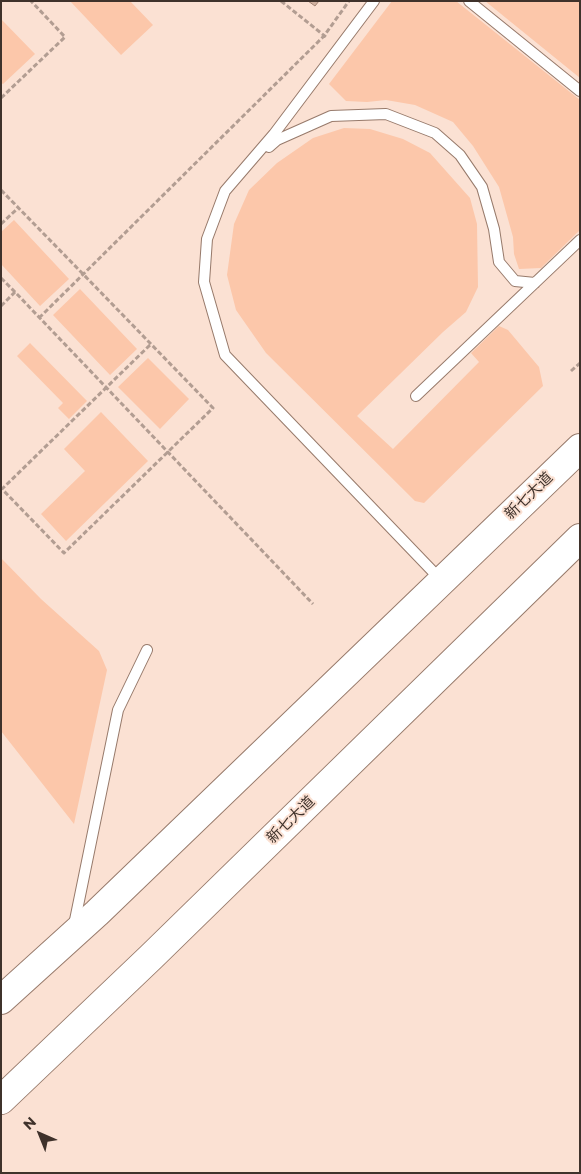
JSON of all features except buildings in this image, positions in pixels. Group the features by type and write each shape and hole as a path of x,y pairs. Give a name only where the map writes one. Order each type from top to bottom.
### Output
{"main road":[{"name":"新七大道","path":"1,1000 72,936 580,448"},
{"name":"新七大道","path":"1,1100 151,957 580,538"}],"lane":[{"path":"374,1 274,134 225,191 207,239 204,282 224,355 442,581"},
{"path":"469,1 580,91"},
{"path":"247,165 277,140 330,116 386,114 435,133 460,155 482,187 494,229 499,262 515,281 535,283"},
{"path":"416,396 580,240"},
{"path":"72,936 118,710 147,650"}],"path":[{"path":"1,98 65,38 31,1"},
{"path":"281,1 330,40"},
{"path":"39,318 324,36 349,1"},
{"path":"1,190 18,208 83,274 151,344 213,408 64,553 1,490 151,344"},
{"path":"1,224 18,208"},
{"path":"1,278 313,604"},
{"path":"1,306 15,292"},
{"path":"572,371 580,363"}],"shaded area":[{"path":"70,1 130,1 153,25 121,55"},
{"path":"392,1 456,1 580,100 580,230 541,268 519,269 514,254 513,237 499,187 473,146 453,122 415,105 386,100 367,102 346,101 329,84"},
{"path":"485,1 580,1 580,78"},
{"path":"1,19 35,54 3,84 1,83"},
{"path":"344,128 370,129 403,139 430,153 470,198 477,224 478,287 466,312 357,416 393,449 479,362 471,353 499,326 508,330 539,367 543,386 424,503 415,501 266,353 236,310 227,275 234,224 249,190 277,163 313,138"},
{"path":"14,220 69,279 40,306 1,264 1,232"},
{"path":"80,289 137,349 110,375 53,315"},
{"path":"30,343 87,401 69,419 58,408 63,403 17,356"},
{"path":"148,358 189,399 160,429 118,387"},
{"path":"101,412 148,461 66,541 41,514 85,471 64,449"},
{"path":"1,558 41,599 99,651 107,670 74,824 1,731"}]}
